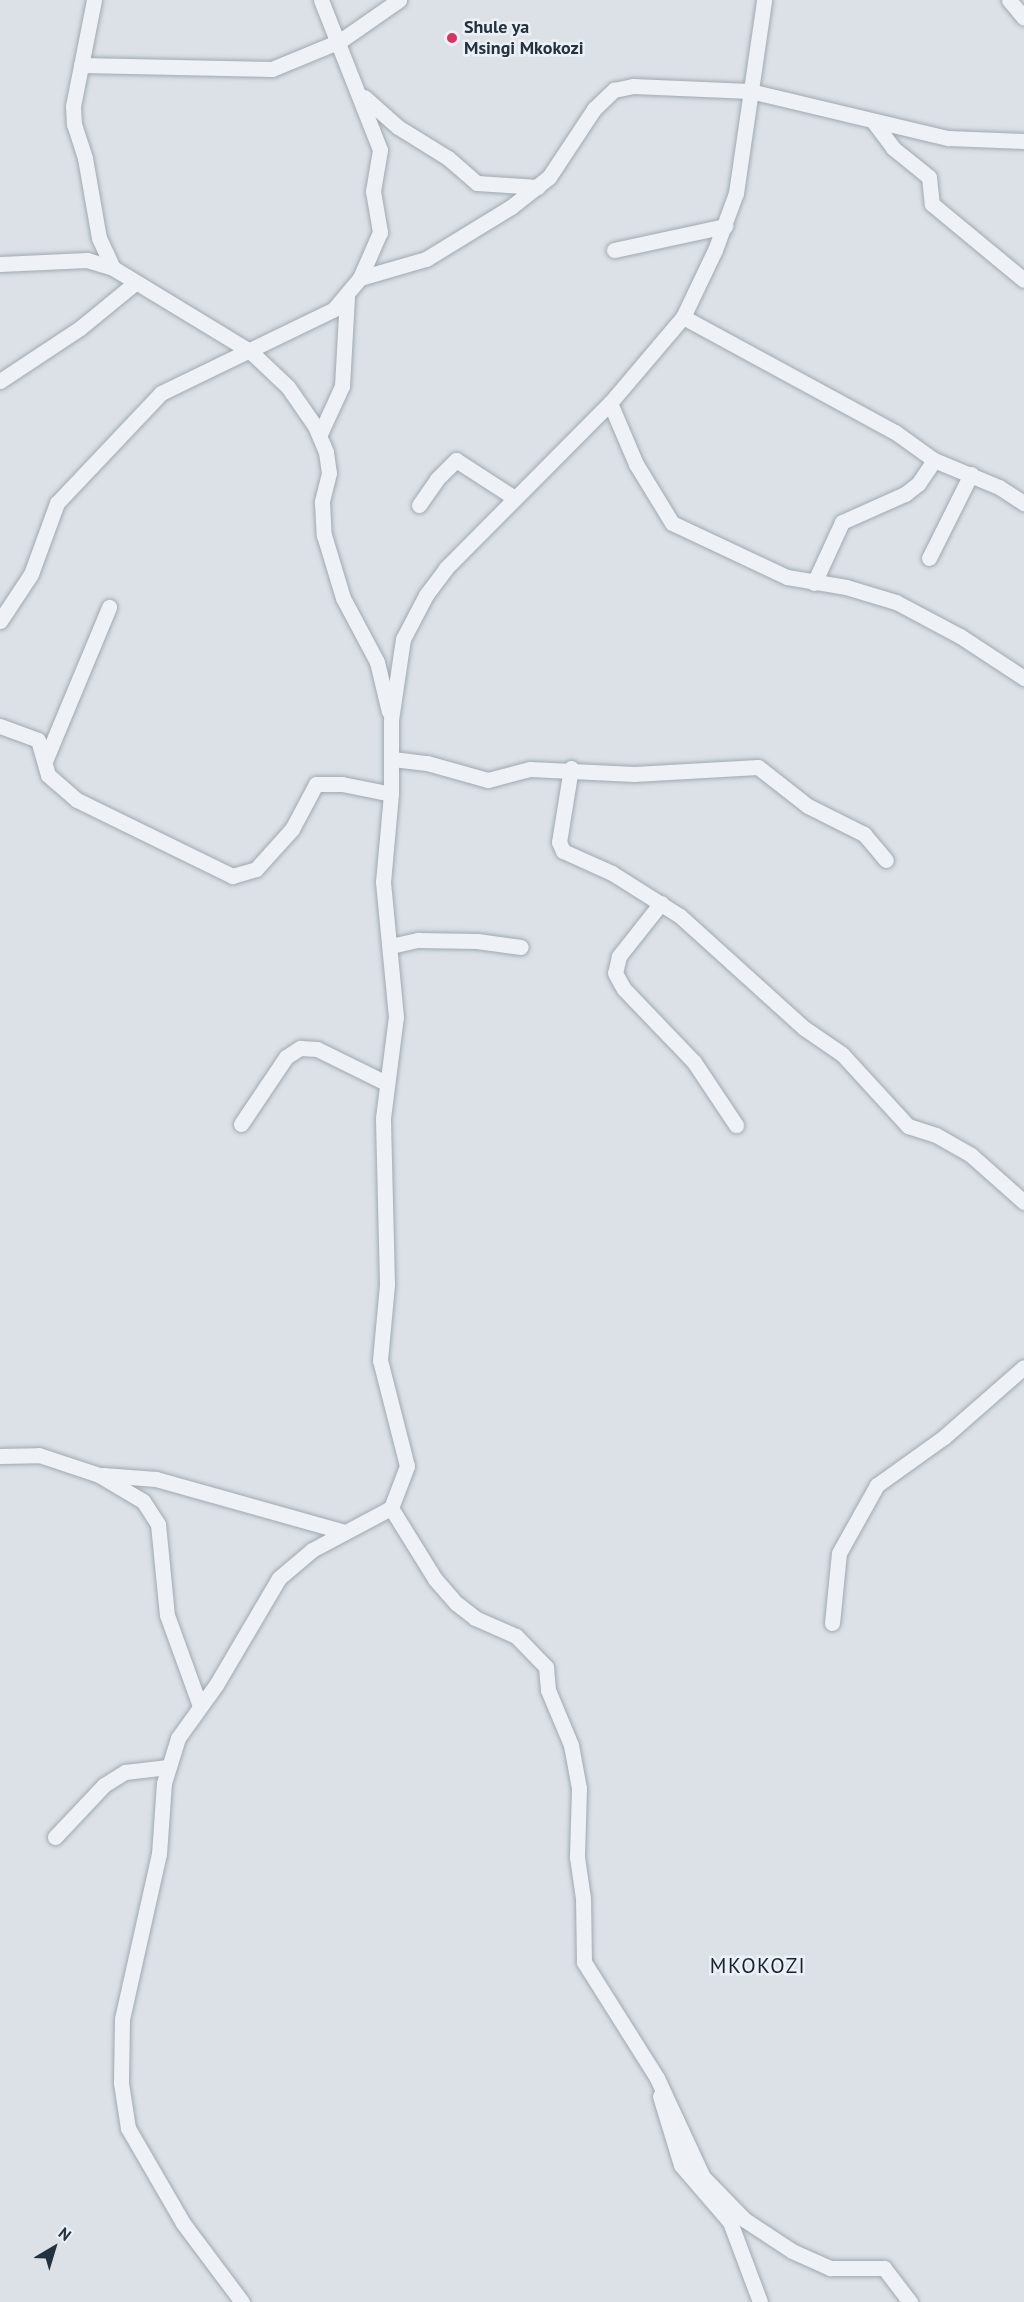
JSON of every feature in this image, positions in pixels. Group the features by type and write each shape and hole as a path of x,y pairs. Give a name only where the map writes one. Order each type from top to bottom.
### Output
{"street":[{"path":"94,0 73,106 74,124 85,158 99,238 113,268"},
{"path":"0,621 31,574 56,506 144,409 168,388 251,352 333,310 360,278 380,232 373,191 380,157 361,95 321,0"},
{"path":"81,65 262,71 340,41 399,0"},
{"path":"391,720 403,639 412,618 446,568 513,497 610,403 683,317 725,225 735,193 764,0"},
{"path":"1009,0 1024,18"},
{"path":"360,278 426,259 538,187 572,145 594,109 614,90 633,86 750,91 948,138 1024,141"},
{"path":"361,95 398,127 448,158 477,183 538,187"},
{"path":"873,121 893,148 929,177 932,204 1024,280"},
{"path":"614,250 725,225"},
{"path":"0,264 87,260 113,268 251,352 296,396 320,434 329,473 322,502 324,535 343,598 377,662 391,720 393,759 383,882 391,946 396,1017 383,1118 387,1284 380,1360 407,1466 392,1508 312,1550 279,1578 178,1738 168,1767 159,1854 122,2019 123,2109 136,2143 183,2223 242,2302"},
{"path":"0,381 80,328 135,283"},
{"path":"320,434 342,386 347,296"},
{"path":"683,317 895,432 934,460 1017,494 1024,503"},
{"path":"610,403 636,464 672,523 787,577 846,587 896,602 1024,678"},
{"path":"419,505 437,479 456,460 513,497"},
{"path":"814,583 842,522 905,494 918,484 934,460"},
{"path":"929,558 971,474"},
{"path":"45,760 109,607"},
{"path":"0,726 38,740 50,778 77,800 232,876 256,869 292,829 316,784 342,784 391,794"},
{"path":"393,759 427,763 488,780 525,770 571,768 634,774 758,767 808,806 864,834 886,860"},
{"path":"571,768 559,842 561,850 612,873 661,903 804,1028 842,1054 908,1126 936,1135 971,1155 1024,1202"},
{"path":"661,903 619,956 615,973 624,989 689,1056 736,1125"},
{"path":"391,946 418,940 477,941 521,947"},
{"path":"241,1124 286,1057 300,1048 317,1049 386,1083"},
{"path":"832,1623 839,1553 877,1485 944,1437 1024,1367"},
{"path":"0,1456 30,1453 99,1475 143,1501 158,1524 167,1615 200,1706"},
{"path":"99,1475 156,1479 345,1532"},
{"path":"392,1508 435,1579 456,1603 475,1618 516,1636 546,1667 548,1690 571,1745 579,1788 577,1862 583,1898 584,1962 657,2078 703,2177 745,2220 813,2262 836,2268 884,2268 910,2302"},
{"path":"55,1836 104,1785 125,1772 168,1767"},
{"path":"657,2078 662,2114 681,2165 730,2222 760,2302"}],"place":[{"name":"Shule ya Msingi Mkokozi","path":"452,38"}],"district":[{"name":"MKOKOZI","path":"758,1966"}]}
